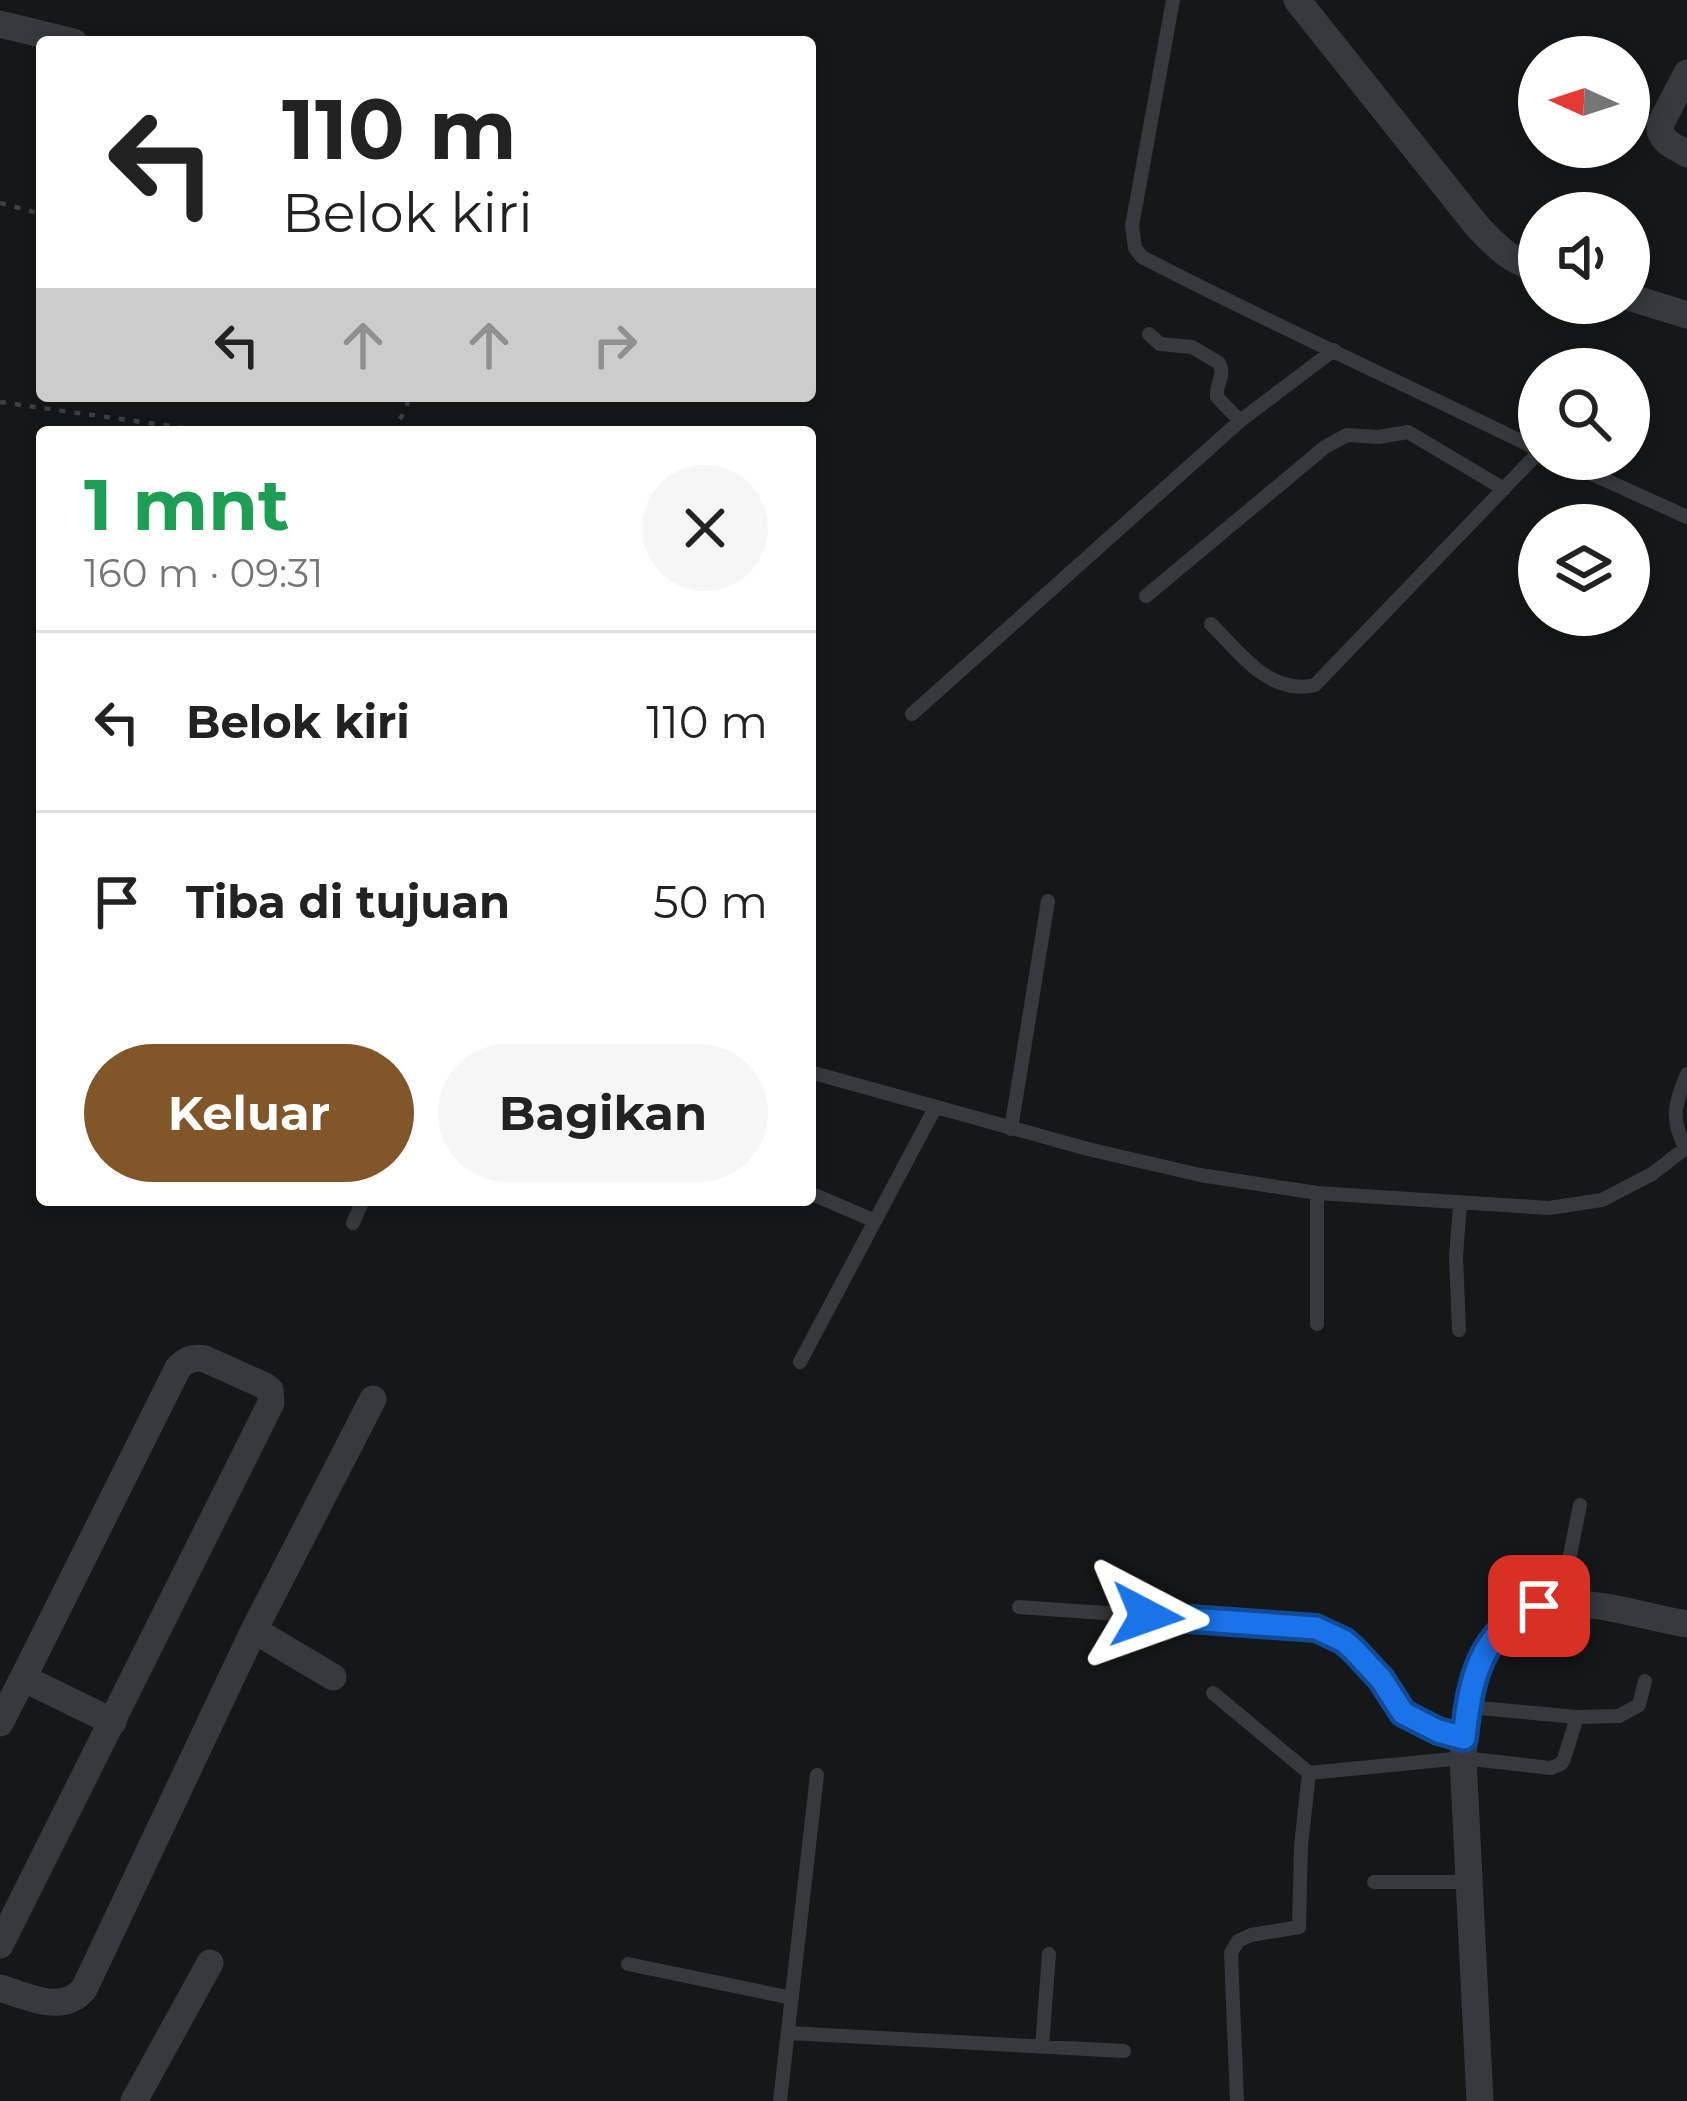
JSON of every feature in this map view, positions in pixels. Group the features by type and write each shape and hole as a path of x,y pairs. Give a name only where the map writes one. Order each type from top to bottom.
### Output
{"street":[{"path":"1297,0 1478,226 1518,263"},
{"path":"0,24 49,36"},
{"path":"1687,73 1660,132 1687,154"},
{"path":"1650,303 1687,314"},
{"path":"0,1724 178,1368 195,1357 270,1390 271,1403 0,1946"},
{"path":"0,1988 61,2003 84,1989 254,1630 373,1399"},
{"path":"1480,2101 1463,1748 1467,1707 1489,1641 1520,1614 1555,1604 1687,1624"},
{"path":"254,1630 333,1677"},
{"path":"23,1678 113,1722"},
{"path":"134,2101 210,1964"}],"lane":[{"path":"1173,0 1132,226 1135,248 1142,257 1518,441"},
{"path":"1149,334 1160,344 1192,347 1220,363 1217,397 1240,421"},
{"path":"912,714 1240,421 1334,350"},
{"path":"1146,596 1325,447 1347,435 1408,432 1504,489"},
{"path":"1211,624 1264,677 1298,687 1315,685 1518,474"},
{"path":"1605,480 1687,517"},
{"path":"1011,1129 1048,901"},
{"path":"816,1074 1011,1129 1200,1175 1317,1193 1549,1208 1602,1200 1652,1174 1686,1148 1675,1124 1675,1106 1687,1074"},
{"path":"800,1362 935,1108"},
{"path":"1317,1193 1317,1324"},
{"path":"816,1195 875,1220"},
{"path":"1459,1330 1460,1204"},
{"path":"353,1223 360,1206"},
{"path":"1555,1604 1580,1505"},
{"path":"1019,1607 1316,1628 1354,1650 1403,1713 1463,1748 1551,1768 1564,1759 1577,1717"},
{"path":"1467,1707 1618,1716 1639,1705 1645,1682"},
{"path":"1213,1693 1309,1773 1463,1748"},
{"path":"1237,2101 1231,1953 1238,1941 1299,1927 1309,1773"},
{"path":"780,2101 818,1775"},
{"path":"1374,1882 1469,1882"},
{"path":"1042,2047 1049,1954"},
{"path":"628,1964 792,1997"},
{"path":"788,2033 1124,2051"}],"path":[{"path":"0,203 36,212"},
{"path":"0,401 172,426"}],"route":[{"path":"1147,1616 1316,1628 1354,1650 1403,1713 1464,1738 1467,1707 1489,1641 1520,1614 1539,1606"}]}
